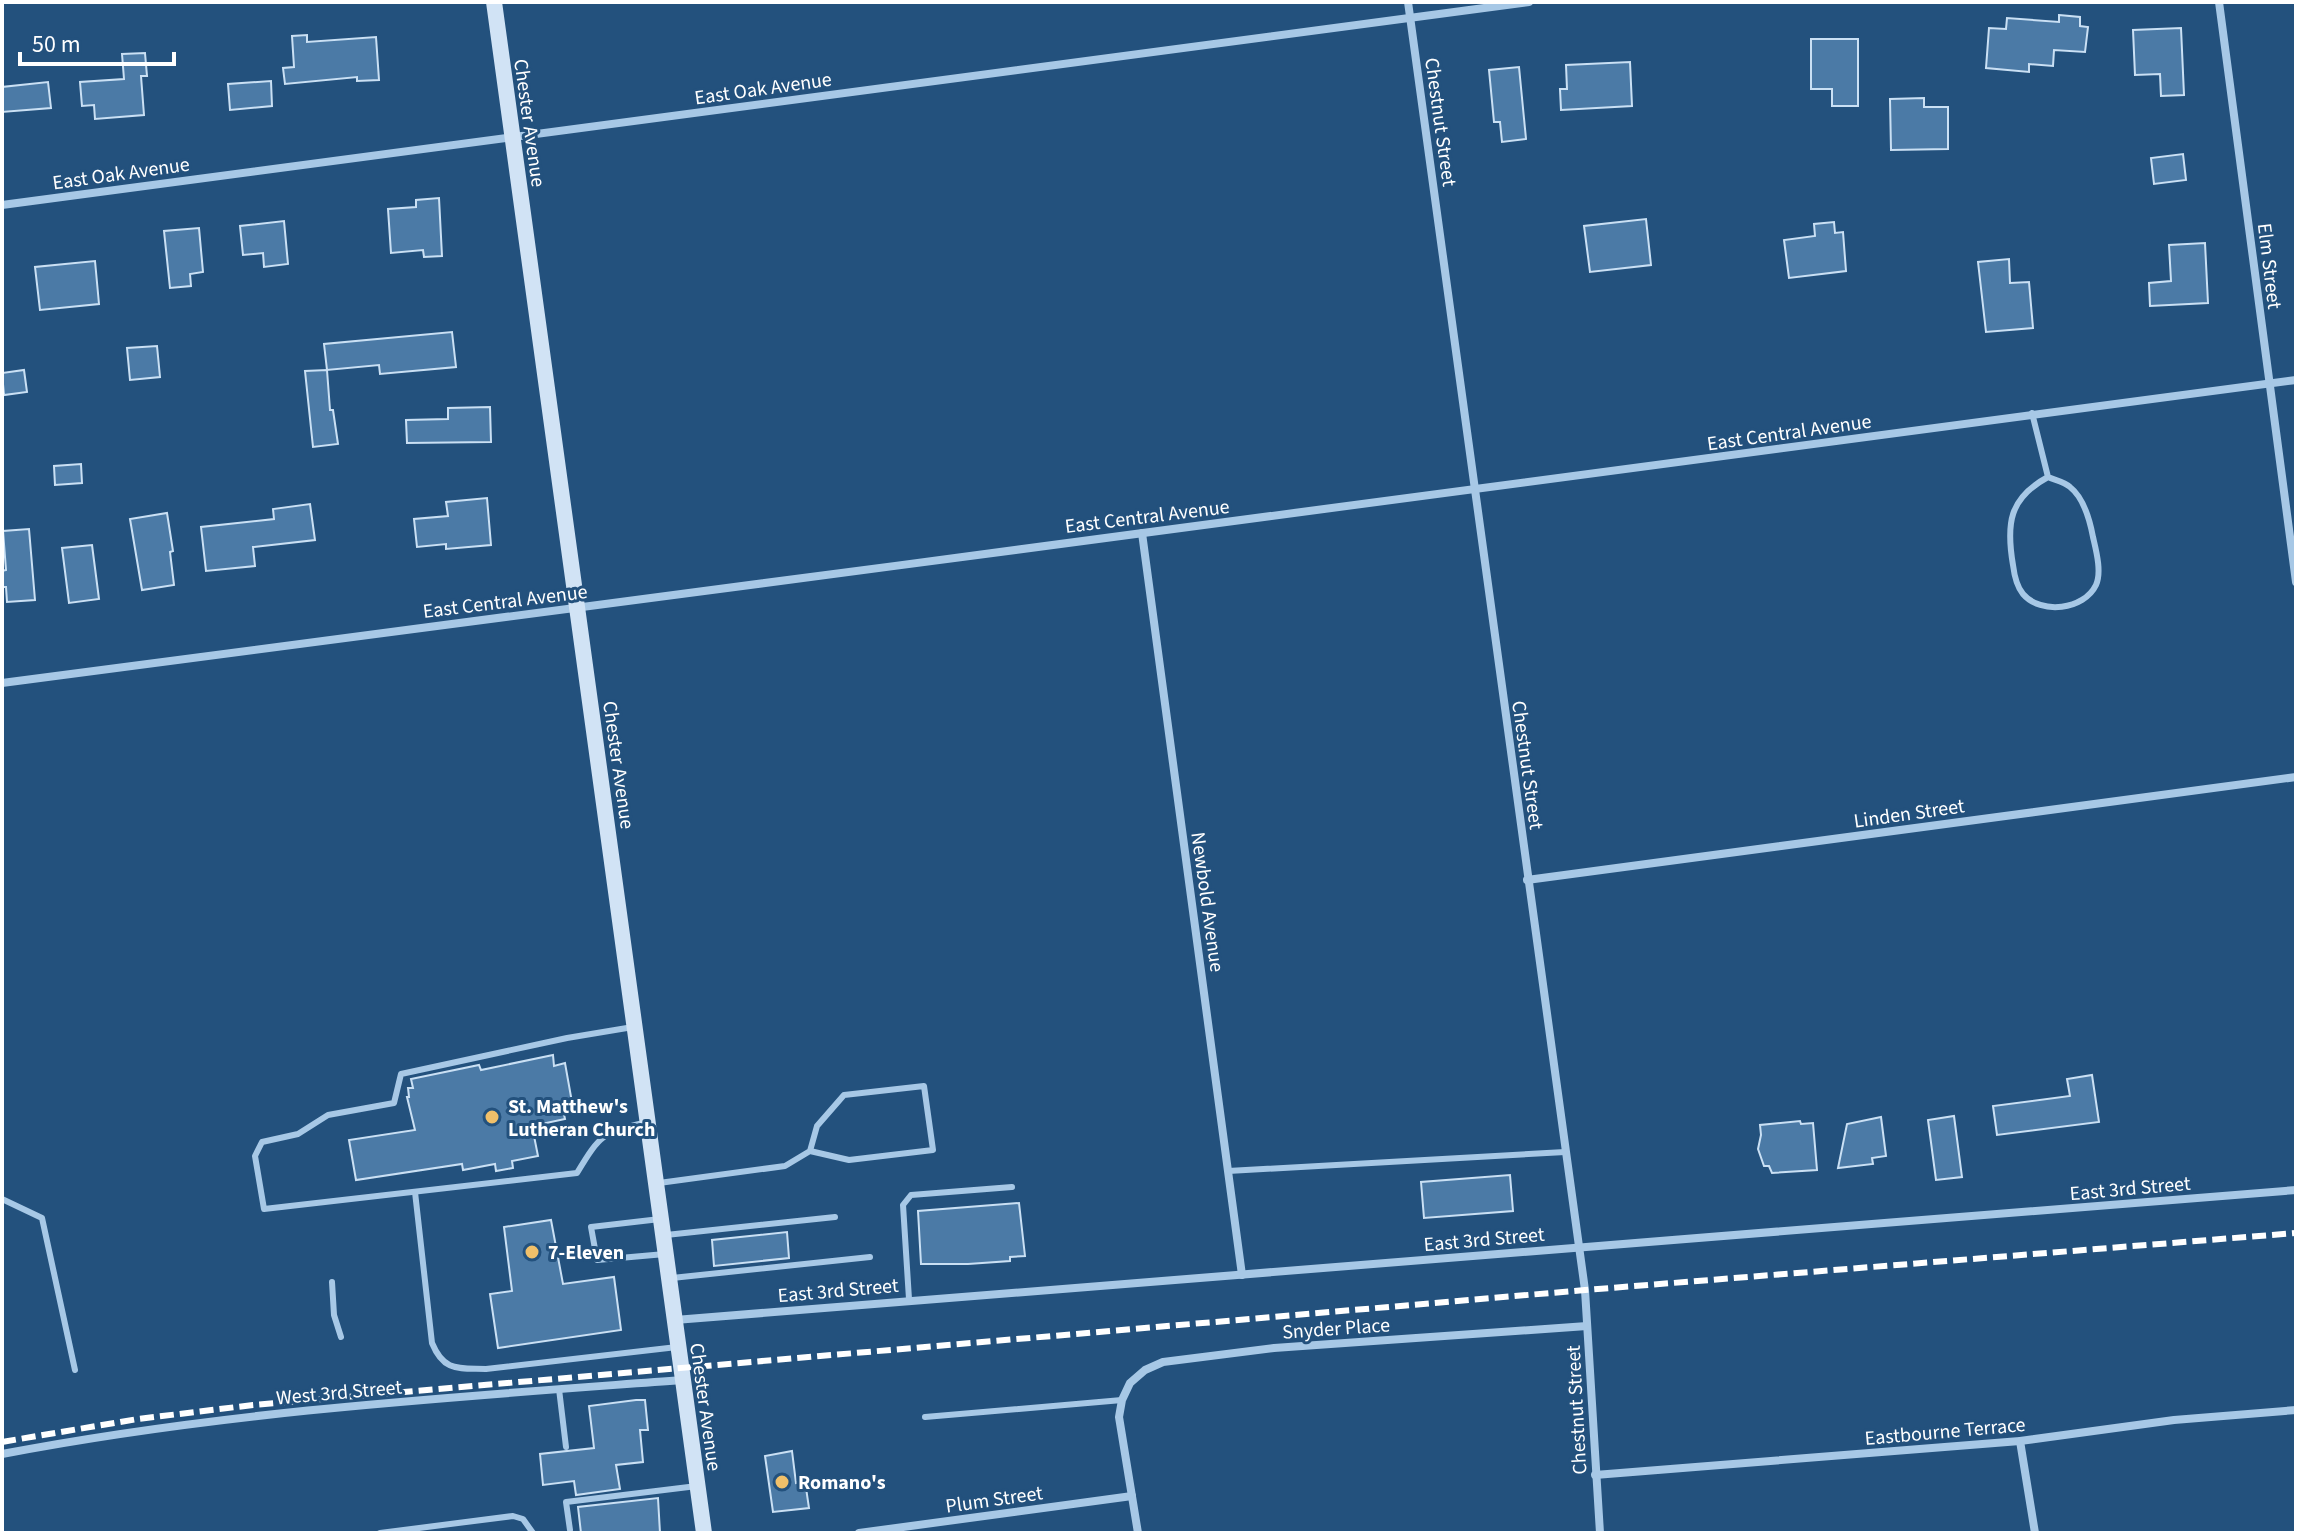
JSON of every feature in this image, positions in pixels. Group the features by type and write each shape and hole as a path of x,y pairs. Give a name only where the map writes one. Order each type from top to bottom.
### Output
{"main road":[{"name":"Chester Avenue","path":"494,2 704,1533"}],"street":[{"name":"Chestnut Street","path":"1408,2 1578,1247 1587,1326 1600,1533"},
{"name":"East Oak Avenue","path":"2,205 1529,2"},
{"name":"Elm Street","path":"2219,2 2296,582"},
{"name":"East Central Avenue","path":"2,683 2296,380"},
{"name":"Newbold Avenue","path":"1142,533 1242,1275"},
{"name":"Linden Street","path":"1527,880 2296,777"},
{"name":"East 3rd Street","path":"674,1320 2296,1190"},
{"name":"Snyder Place","path":"1138,1533 1119,1417 1130,1383 1145,1370 1163,1362 1191,1357 1274,1348 1587,1326"},
{"name":"West 3rd Street","path":"2,1454 63,1442 238,1418 372,1404 682,1380"},
{"name":"Eastbourne Terrace","path":"1595,1475 2020,1441 2174,1420 2296,1410"},
{"path":"2020,1441 2035,1533"},
{"name":"Plum Street","path":"859,1533 900,1530 1132,1496"}],"lane":[{"path":"2032,413 2048,477"},
{"path":"2048,477 2070,486 2076,495 2089,518 2097,555 2098,582 2087,599 2065,607 2040,605 2022,593 2014,573 2008,538 2014,508 2029,487 2048,477"},
{"path":"635,1027 567,1038 401,1074 394,1103 328,1115 298,1134 262,1142 255,1156 264,1209 577,1173 599,1138 610,1131 647,1122"},
{"path":"656,1183 785,1166 810,1151 817,1126 844,1095 924,1086 933,1150 849,1160 810,1151"},
{"path":"1228,1171 1565,1152"},
{"path":"909,1299 903,1205 911,1195 1012,1187"},
{"path":"415,1192 432,1343 439,1360 455,1368 486,1369 677,1347"},
{"path":"2,1199 42,1218 75,1370"},
{"path":"665,1254 597,1260 591,1227 662,1227 835,1217"},
{"path":"669,1278 870,1257"},
{"path":"332,1282 334,1315 341,1337"},
{"path":"559,1389 566,1447"},
{"path":"925,1417 1122,1400"},
{"path":"570,1530 566,1502 697,1486"},
{"path":"380,1533 513,1516 523,1519 533,1533"}],"building":[{"path":"2059,15 2080,17 2080,26 2088,27 2085,52 2054,50 2053,66 2029,64 2029,72 1986,68 1989,28 2006,29 2007,18 2059,22"},
{"path":"2181,28 2184,95 2161,96 2160,74 2135,75 2133,30"},
{"path":"307,35 307,42 376,37 379,80 357,81 357,77 285,84 283,68 294,67 292,36"},
{"path":"1811,39 1858,39 1858,106 1832,106 1832,89 1811,89"},
{"path":"145,53 147,76 141,76 144,115 95,119 94,105 82,106 80,82 124,79 122,54"},
{"path":"1630,62 1632,106 1561,110 1560,89 1567,89 1566,65"},
{"path":"1519,67 1526,139 1502,142 1500,122 1494,122 1489,70"},
{"path":"271,81 272,106 230,110 228,84"},
{"path":"48,82 51,108 2,112 2,87"},
{"path":"1924,98 1924,107 1948,107 1948,149 1891,150 1890,99"},
{"path":"2183,154 2186,180 2154,184 2151,158"},
{"path":"439,198 442,256 424,257 423,250 391,253 388,209 416,207 416,200"},
{"path":"1646,219 1651,265 1590,272 1584,226"},
{"path":"284,221 288,264 264,267 263,253 243,255 240,226"},
{"path":"1834,222 1835,233 1843,232 1846,271 1789,278 1784,240 1815,236 1814,224"},
{"path":"199,228 203,272 190,274 191,286 170,288 164,231"},
{"path":"2205,243 2208,303 2150,306 2149,283 2171,281 2169,245"},
{"path":"2009,259 2010,283 2029,282 2033,328 1986,332 1978,262"},
{"path":"95,261 99,304 40,310 35,267"},
{"path":"452,332 456,367 380,374 379,365 327,370 324,344"},
{"path":"157,346 160,377 130,380 127,348"},
{"path":"24,370 27,392 4,395 2,373"},
{"path":"327,370 330,410 333,410 338,444 313,447 305,371"},
{"path":"490,407 491,442 407,443 406,420 448,419 448,408"},
{"path":"81,464 82,483 55,485 54,466"},
{"path":"487,498 491,545 446,549 446,544 417,547 414,519 448,516 446,502"},
{"path":"310,504 315,540 253,547 255,566 206,571 201,527 274,519 273,509"},
{"path":"167,513 174,585 142,590 130,519"},
{"path":"29,529 35,600 7,602 6,587 2,587 2,571 6,570 3,531"},
{"path":"92,545 99,599 69,603 62,548"},
{"name":"St. Matthew's Lutheran Church","path":"553,1055 554,1066 565,1063 573,1108 563,1110 565,1119 532,1126 538,1156 512,1161 513,1168 496,1171 495,1164 463,1170 462,1164 356,1180 349,1140 415,1130 407,1097 408,1088 413,1088 411,1079 479,1065 481,1070"},
{"path":"2092,1075 2099,1122 1997,1135 1993,1106 2070,1096 2067,1079"},
{"path":"1954,1116 1962,1177 1936,1180 1928,1120"},
{"path":"1881,1117 1886,1156 1872,1158 1873,1164 1838,1168 1847,1124"},
{"path":"1800,1121 1801,1124 1813,1123 1817,1170 1772,1173 1769,1166 1764,1166 1758,1149 1760,1125"},
{"path":"1510,1175 1513,1211 1424,1218 1421,1182"},
{"path":"1019,1203 1025,1256 1010,1257 1010,1261 921,1264 918,1211"},
{"path":"551,1220 563,1284 614,1277 621,1330 498,1348 490,1294 512,1291 504,1227"},
{"path":"787,1232 789,1258 714,1266 712,1240"},
{"path":"645,1400 648,1430 640,1430 643,1462 616,1465 620,1489 576,1495 574,1481 543,1485 540,1454 594,1448 589,1406"},
{"name":"Romano's","path":"792,1451 796,1483 805,1481 809,1508 773,1512 765,1456"},
{"path":"658,1498 660,1533 581,1533 578,1507"}],"railway":[{"path":"2,1442 138,1419 253,1405 1585,1290 2296,1233"}],"place":[{"name":"St. Matthew's Lutheran Church","path":"492,1117"},
{"name":"7-Eleven","path":"532,1252"},
{"name":"Romano's","path":"782,1482"}]}
